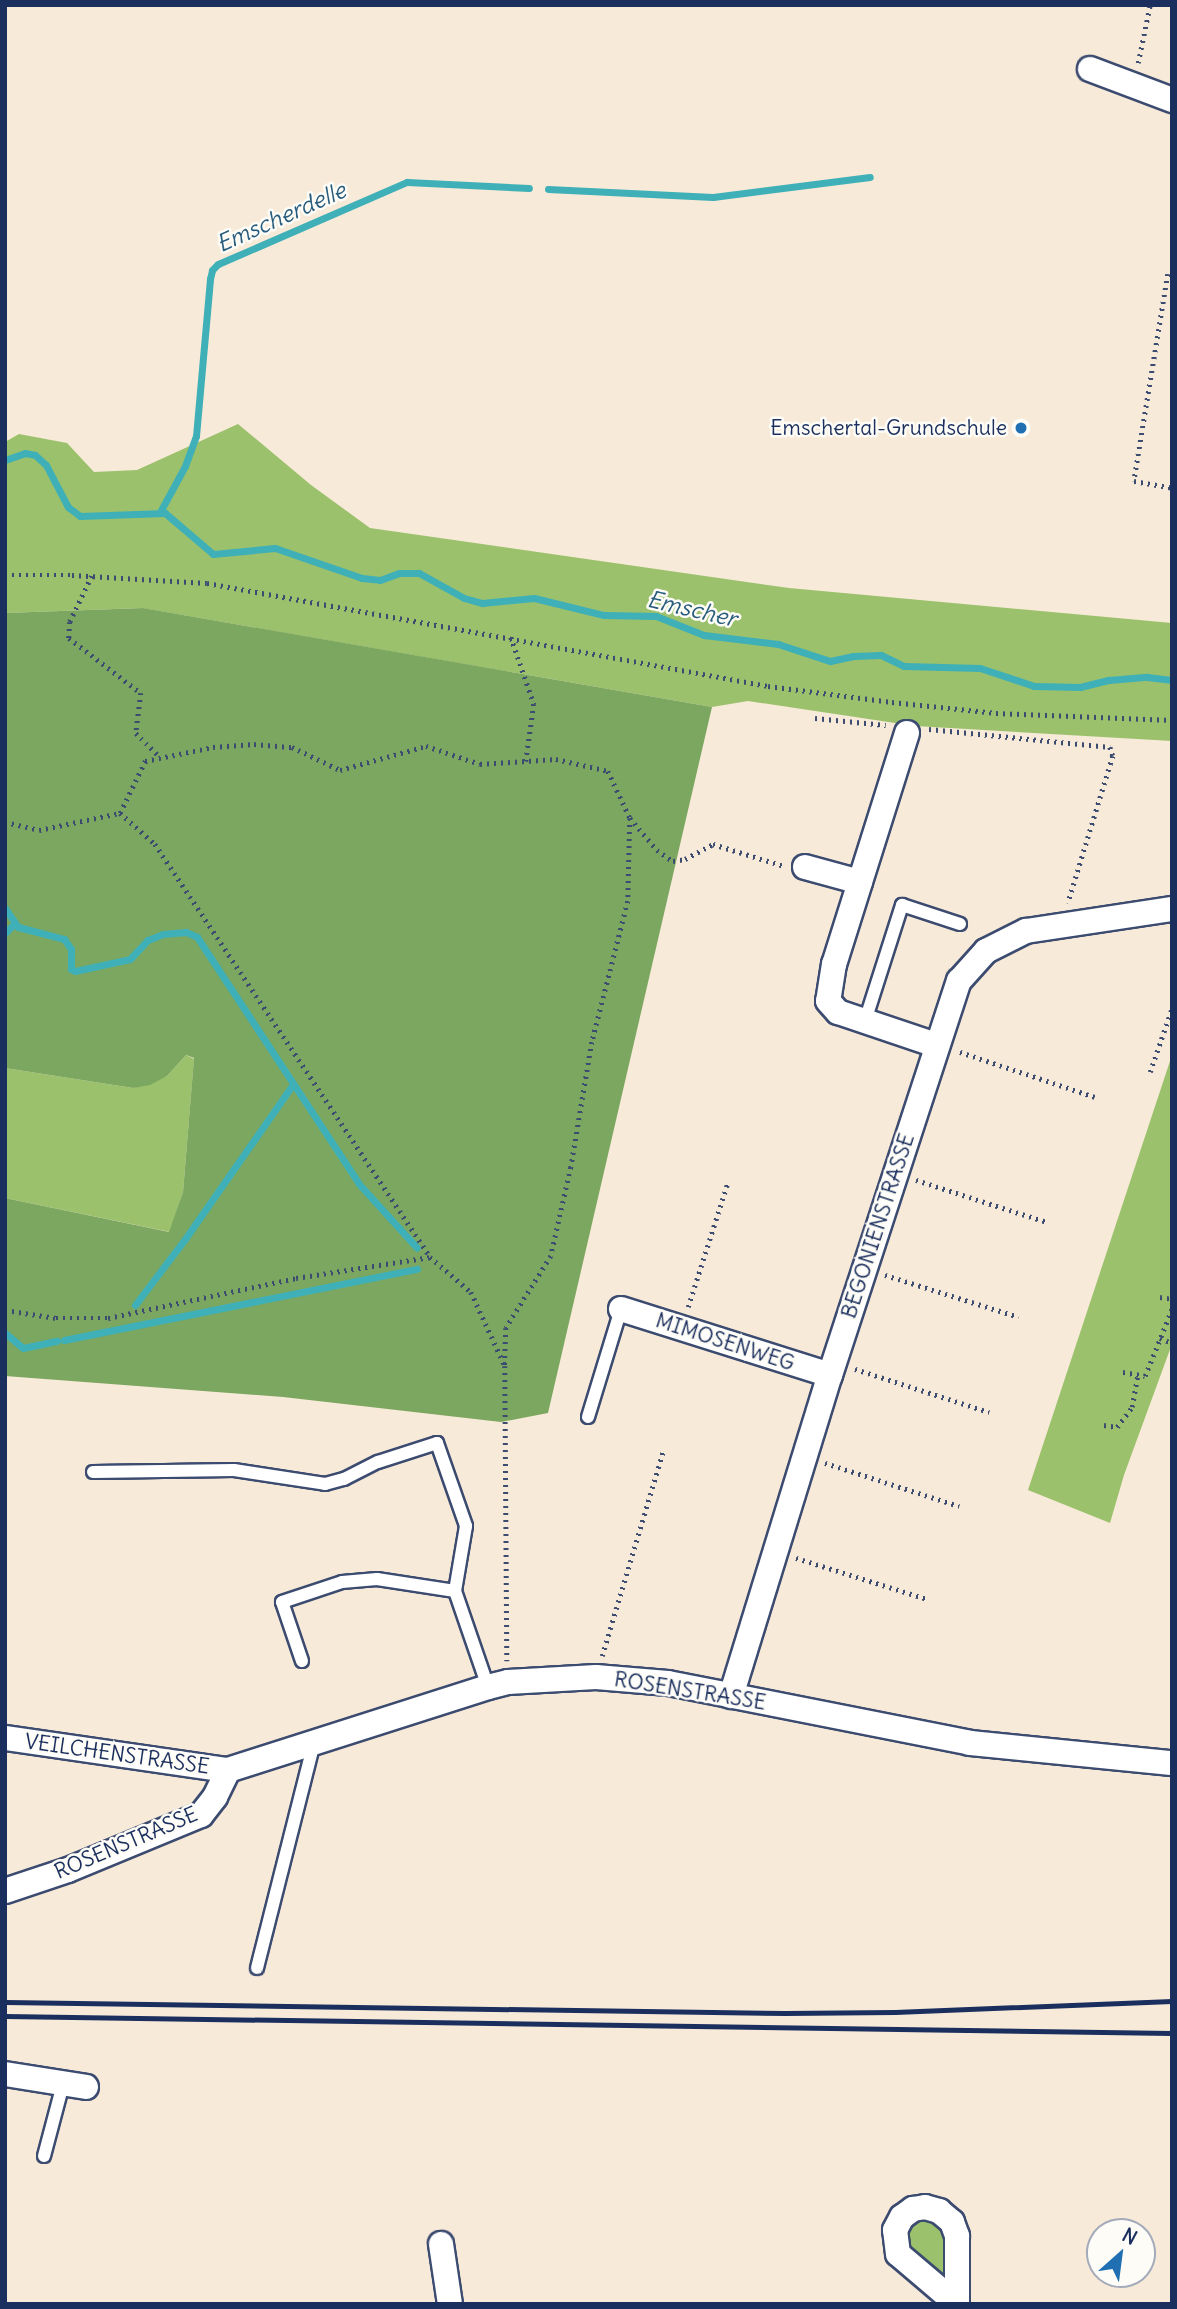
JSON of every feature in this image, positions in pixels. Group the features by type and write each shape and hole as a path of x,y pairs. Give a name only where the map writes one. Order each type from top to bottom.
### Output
{"street":[{"path":"1090,69 1172,100"},
{"path":"910,729 834,964 828,1000 838,1012 936,1045"},
{"path":"805,867 860,882"},
{"name":"BEGONIENSTRASSE","path":"731,1696 804,1456 959,981 986,951 1005,939 1026,931 1172,909"},
{"name":"MIMOSENWEG","path":"621,1309 832,1369"},
{"name":"ROSENSTRASSE","path":"5,1891 68,1870 201,1815 215,1797 228,1770 498,1685 596,1677 668,1683 970,1743 1172,1763"},
{"name":"VEILCHENSTRASSE","path":"5,1738 228,1770"},
{"path":"5,2074 74,2085"},
{"path":"441,2244 450,2304"}],"lane":[{"path":"865,1021 902,905 960,923"},
{"path":"588,1417 621,1309"},
{"path":"93,1472 234,1470 325,1484 344,1479 378,1462 436,1443 466,1526 455,1591 498,1685"},
{"path":"302,1661 282,1602 342,1582 377,1579 455,1591"},
{"path":"257,1968 314,1743"},
{"path":"44,2156 74,2085"}],"path":[{"path":"1134,86 1150,5"},
{"path":"1168,274 1134,481 1172,488"},
{"path":"5,575 92,576 207,583 768,686 891,702 1009,713 1172,720"},
{"path":"92,576 70,622 69,638 141,693 136,733 160,758"},
{"path":"511,637 534,704 526,761"},
{"path":"814,718 1110,747 1113,756 1066,910"},
{"path":"120,813 145,761 212,747 254,744 292,747 340,770 426,746 480,764 556,759 608,771 629,818 657,850 673,861 685,859 713,844 797,869 805,867"},
{"path":"5,822 39,830 120,813"},
{"path":"120,813 155,844 430,1257 471,1292 505,1366"},
{"path":"498,1685 506,1328 551,1255 571,1167 592,1042 628,901 629,818"},
{"path":"1150,1072 1172,1008"},
{"path":"936,1045 1095,1097"},
{"path":"895,1173 1047,1222"},
{"path":"681,1328 728,1182"},
{"path":"5,1310 55,1318 108,1318 296,1278 430,1257"},
{"path":"864,1268 1019,1317"},
{"path":"1160,1297 1172,1299"},
{"path":"1123,1372 1145,1376 1172,1309"},
{"path":"1160,1338 1172,1343"},
{"path":"832,1369 989,1412"},
{"path":"1104,1425 1117,1427 1132,1407 1138,1374"},
{"path":"596,1677 663,1452"},
{"path":"804,1456 959,1506"},
{"path":"775,1551 927,1599"}],"green space":[{"path":"238,424 311,485 370,528 789,588 1172,623 1172,741 915,726 748,701 712,707 142,608 5,613 5,442 19,434 67,443 94,472 137,470"},
{"path":"143,608 712,707 548,1413 501,1422 283,1397 5,1376 5,1198 169,1232 183,1192 194,1058 186,1055 167,1076 150,1085 133,1088 5,1068 5,613"},
{"path":"186,1055 194,1059 183,1192 170,1232 5,1198 5,1068 133,1088 167,1076"},
{"path":"1172,1055 1172,1344 1124,1475 1110,1523 1028,1490"},
{"path":"923,2220 934,2222 947,2239 945,2277 909,2250 906,2231 912,2223"}],"waterway":[{"name":"Emscherdelle","path":"548,189 713,197 870,177"},
{"name":"Emscherdelle","path":"160,512 185,466 196,436 210,279 212,270 218,264 407,182 529,188"},
{"name":"Emscher","path":"5,460 25,453 35,455 46,465 68,507 80,516 165,513 213,554 275,548 362,578 380,580 399,573 419,573 464,598 482,603 534,598 604,615 656,616 704,635 778,644 830,661 853,656 881,655 904,666 980,668 1034,686 1080,687 1109,680 1147,677 1172,680"},
{"path":"5,908 18,927 64,939 71,949 71,969 75,971 130,959 148,940 163,934 186,932 197,937 359,1184 417,1248"},
{"path":"5,933 15,923"},
{"path":"135,1305 185,1239 293,1084"},
{"path":"64,1340 417,1269"},
{"path":"5,1333 23,1348 57,1341"}],"railway":[{"path":"5,2002 785,2013 895,2012 1172,2001"},
{"path":"5,2016 1172,2033"}],"place":[{"name":"Emschertal-Grundschule","path":"1021,428"}]}
